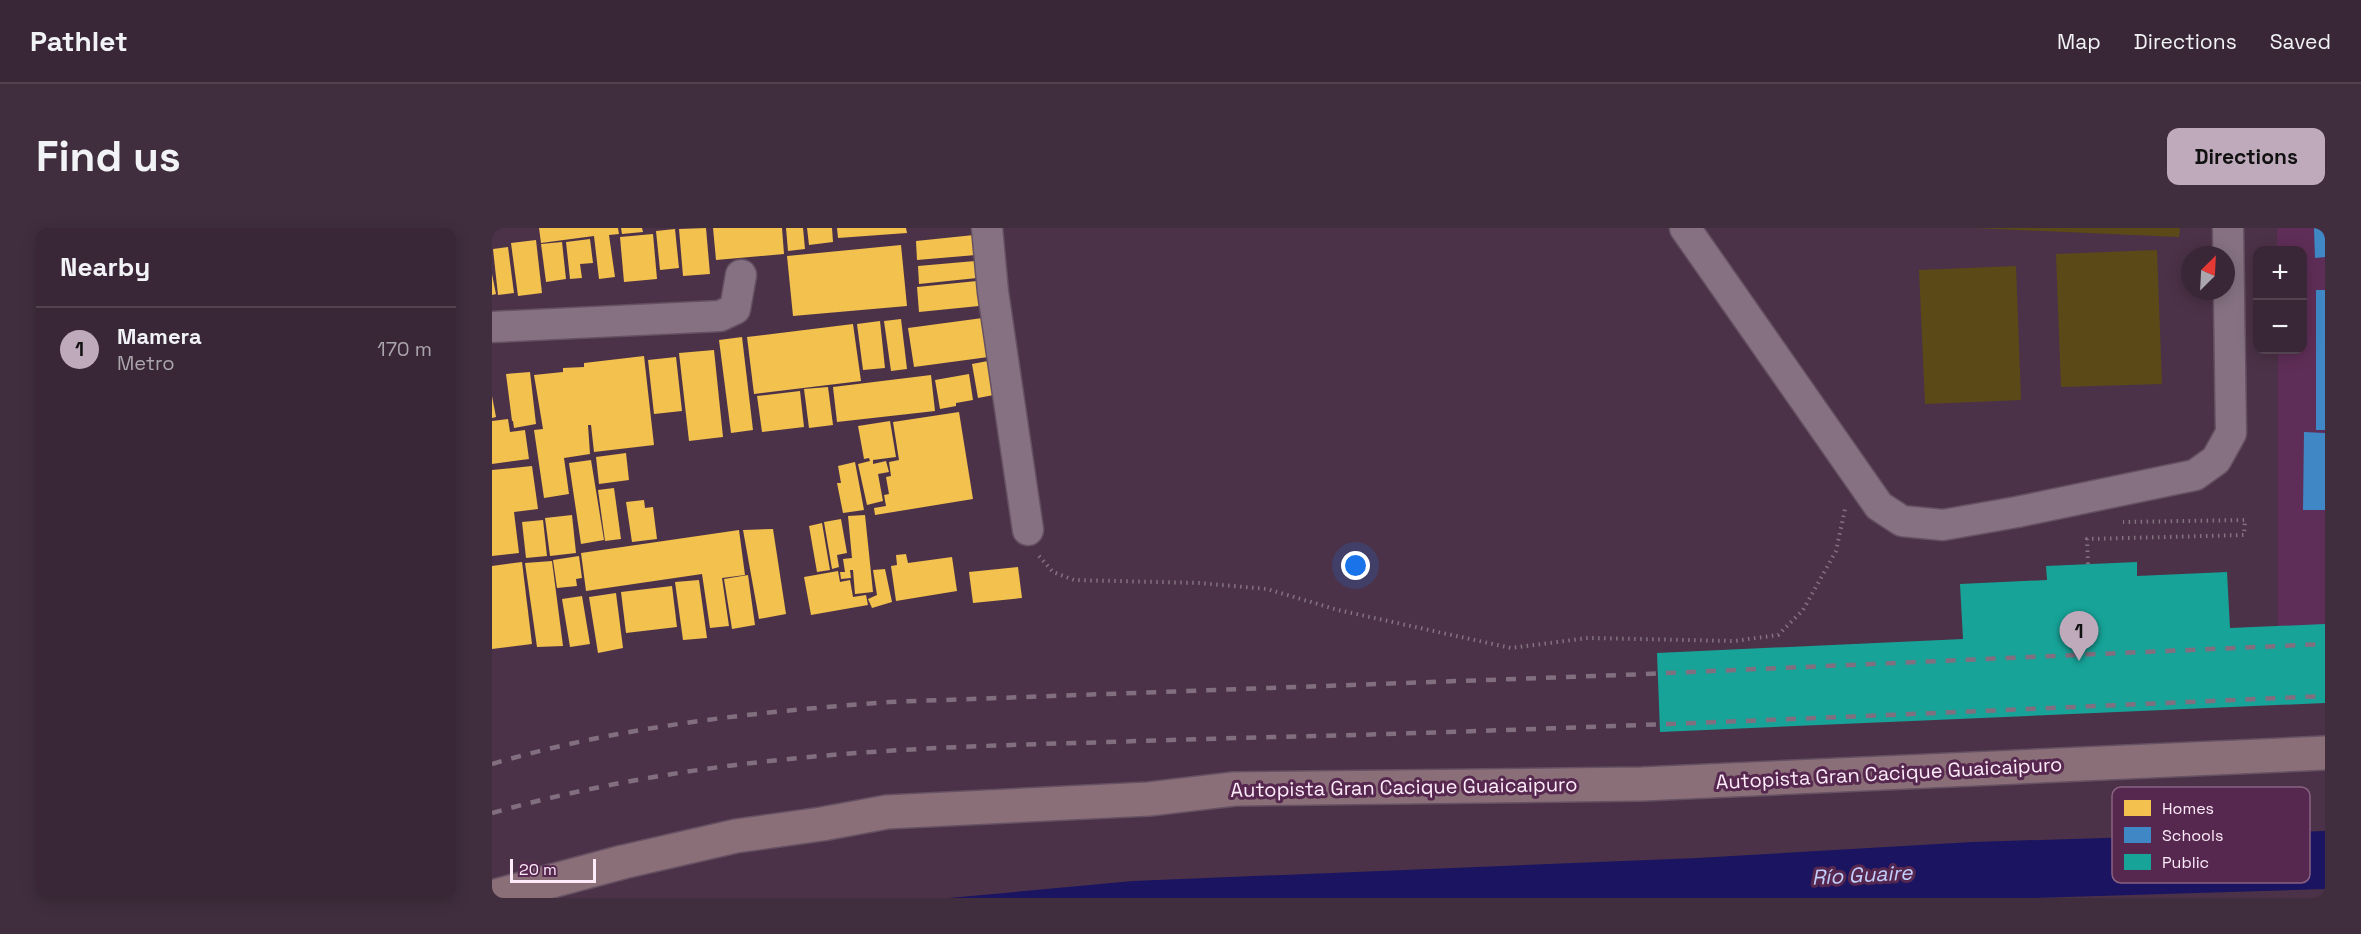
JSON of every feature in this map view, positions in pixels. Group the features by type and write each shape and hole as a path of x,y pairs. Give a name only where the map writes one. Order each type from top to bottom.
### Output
{"highway":[{"name":"Autopista Gran Cacique Guaicaipuro","path":"492,897 623,862 736,836 887,812 1149,799 1234,789 1642,784 2325,753"}],"street":[{"path":"987,228 993,292 1028,530"},
{"path":"1685,228 1879,506 1902,521 1943,525 2195,475 2216,460 2232,433 2228,228"},
{"path":"492,327 720,316 735,309 741,276"}],"path":[{"path":"1028,530 1033,550 1053,572 1074,580 1199,583 1267,589 1338,610 1511,648 1588,638 1734,641 1778,635 1803,610 1836,551 1853,468"},
{"path":"2088,564 2086,539 2244,536 2245,520 2104,523 2102,495"}],"shaded area":[{"path":"1974,228 2180,228 2179,237"},
{"path":"2277,228 2325,228 2325,631 2278,631 2278,354 2307,354 2307,246 2277,246"},
{"path":"2157,250 2162,384 2061,387 2056,254"},
{"path":"2016,266 2021,400 1925,404 1919,270"}],"water":[{"name":"Río Guaire","path":"2310,831 2325,831 2325,889 2034,898 949,898 1133,881 1697,858 1972,842 2112,838 2112,883 2310,883"}],"building: Homes":[{"path":"539,228 618,228 619,234 609,235 615,277 599,279 594,236 541,243"},
{"path":"621,228 642,228 643,232 622,234"},
{"path":"706,228 710,274 683,276 679,229"},
{"path":"713,228 782,228 784,254 716,260"},
{"path":"786,228 803,228 805,249 788,251"},
{"path":"807,228 832,228 833,242 809,245"},
{"path":"837,228 906,228 907,233 838,238"},
{"path":"675,229 679,268 660,270 656,231"},
{"path":"653,234 657,279 624,282 620,237"},
{"path":"974,235 976,255 917,260 916,241"},
{"path":"590,239 593,263 580,264 582,278 570,279 566,242"},
{"path":"536,240 542,293 518,296 511,243"},
{"path":"562,242 566,279 546,282 541,244"},
{"path":"901,245 907,306 793,316 787,256"},
{"path":"508,247 514,293 498,295 493,249"},
{"path":"975,261 977,278 919,284 918,266"},
{"path":"492,274 496,294 492,295"},
{"path":"977,281 979,306 919,312 917,287"},
{"path":"990,317 996,356 914,367 908,328"},
{"path":"901,319 907,369 891,371 884,321"},
{"path":"880,321 885,368 863,370 857,324"},
{"path":"853,324 861,381 754,394 747,337"},
{"path":"742,337 753,430 731,433 719,340"},
{"path":"714,350 723,437 689,441 679,353"},
{"path":"644,356 654,445 594,452 591,425 588,425 590,454 564,458 569,494 544,498 534,430 543,429 534,375 563,372 563,368 584,367 584,363"},
{"path":"676,357 682,411 654,414 648,360"},
{"path":"993,360 999,394 978,398 972,364"},
{"path":"530,372 536,424 514,428 506,374"},
{"path":"969,374 973,400 940,409 935,380"},
{"path":"931,375 935,411 837,422 833,387"},
{"path":"828,387 833,425 809,428 804,389"},
{"path":"800,391 804,427 762,432 757,396"},
{"path":"492,396 496,417 492,418"},
{"path":"959,412 973,499 875,515 874,508 886,506 884,495 889,494 886,477 891,476 889,462 899,460 893,422"},
{"path":"508,419 510,432 525,430 529,459 492,464 492,421"},
{"path":"890,421 896,457 873,460 873,464 886,461 889,472 878,474 883,501 867,505 858,464 870,461 869,458 864,459 858,426"},
{"path":"626,453 629,480 599,484 596,457"},
{"path":"591,460 604,540 581,544 569,463"},
{"path":"855,462 864,510 843,513 837,483 841,483 838,466"},
{"path":"532,466 538,509 514,512 519,553 492,556 492,470"},
{"path":"614,488 621,539 605,541 598,490"},
{"path":"644,500 645,508 653,507 657,539 632,542 626,502"},
{"path":"572,515 576,553 550,556 545,518"},
{"path":"865,515 873,592 855,594 853,570 850,570 851,578 841,579 840,572 845,572 843,559 852,558 848,516"},
{"path":"841,519 847,553 837,555 839,567 832,569 824,522"},
{"path":"543,520 547,556 526,558 522,522"},
{"path":"822,523 830,570 817,572 809,526"},
{"path":"773,529 786,614 759,619 743,530"},
{"path":"739,530 745,575 722,578 729,626 710,628 702,574 586,591 581,553"},
{"path":"906,554 908,563 952,557 957,591 896,601 891,566 897,565 896,555"},
{"path":"579,556 582,578 576,579 577,586 557,588 553,560"},
{"path":"552,561 563,646 537,647 525,563"},
{"path":"522,562 532,644 492,649 492,566"},
{"path":"1018,567 1022,598 973,603 969,572"},
{"path":"885,569 892,602 872,608 868,599 877,595 873,570"},
{"path":"838,571 840,582 850,580 853,597 866,595 868,605 811,615 804,577"},
{"path":"748,575 755,625 732,629 724,579"},
{"path":"699,580 707,638 683,640 675,582"},
{"path":"672,586 677,627 626,633 621,592"},
{"path":"616,593 623,648 598,653 589,597"},
{"path":"582,596 590,644 570,647 562,599"}],"building: Schools":[{"path":"2314,228 2325,228 2325,257 2315,258"},
{"path":"2316,290 2325,290 2325,430 2316,430"},
{"path":"2304,432 2325,433 2325,510 2303,510"}],"building: Public":[{"path":"2137,562 2137,576 2227,572 2230,628 2325,624 2325,703 1660,732 1657,653 1963,639 1960,584 2047,580 2046,566"}],"railway":[{"path":"492,764 589,740 689,722 889,702 1622,675 2325,644"},
{"path":"492,813 564,795 709,768 929,748 1719,722 2325,696"}],"place":[{"name":"Mamera","path":"2079,661"}]}
